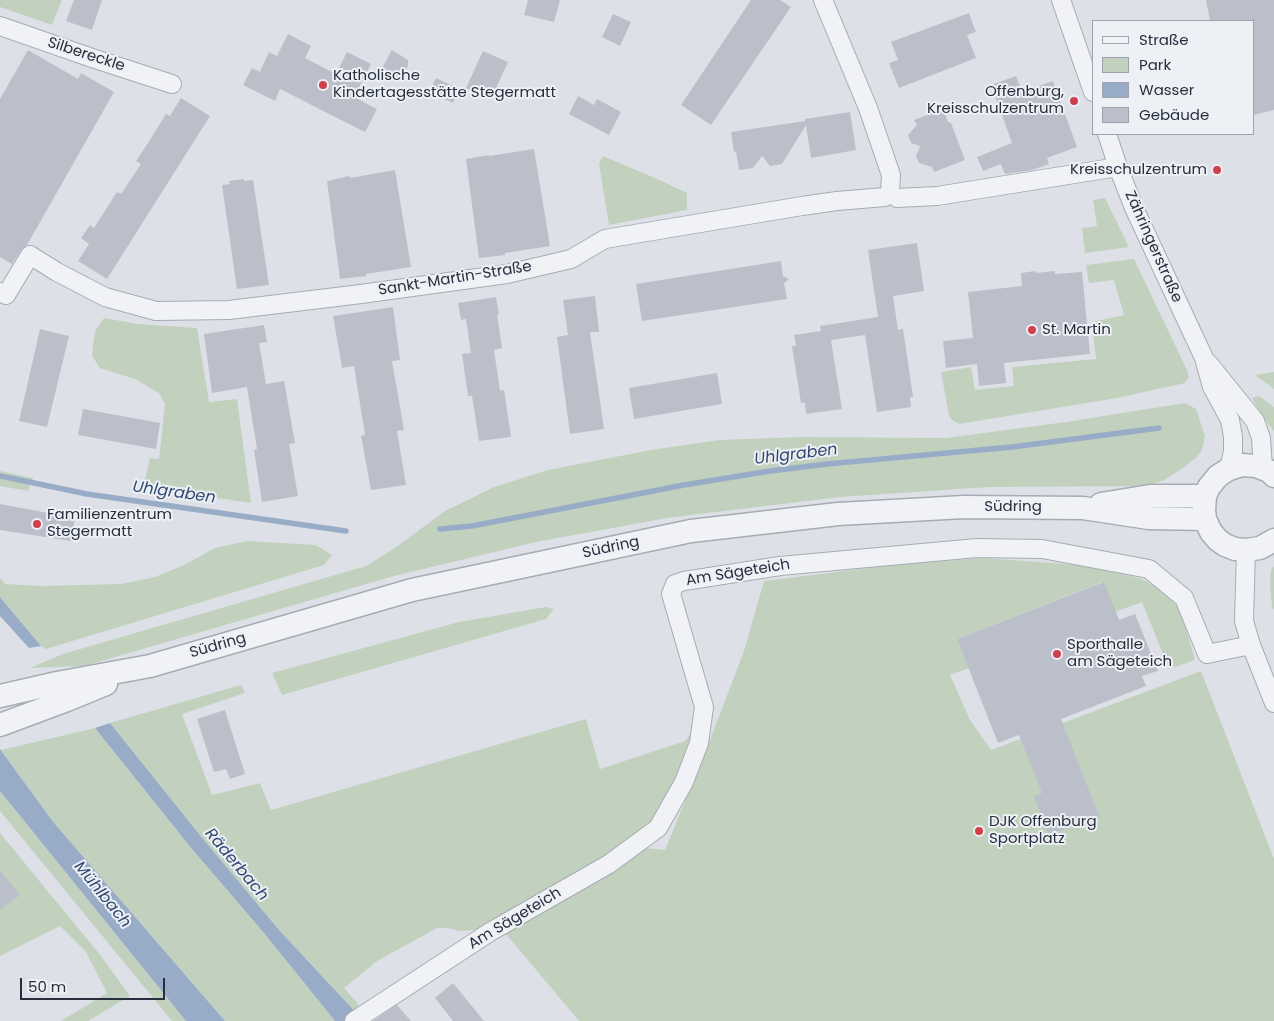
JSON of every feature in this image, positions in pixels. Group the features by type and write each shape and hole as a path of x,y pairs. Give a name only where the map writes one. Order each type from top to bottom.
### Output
{"street":[{"path":"823,0 868,108 891,175 890,196"},
{"path":"1061,0 1092,89"},
{"name":"Silbereckle","path":"0,26 172,84"},
{"name":"Zähringerstraße","path":"1107,135 1134,208 1204,358 1212,387 1230,420 1233,451 1229,468"},
{"name":"Sankt-Martin-Straße","path":"3,294 30,255 57,272 105,297 156,311 229,310 507,274 571,259 605,239 811,205 890,196 937,196 1118,167"},
{"name":"Zähringerstraße","path":"1204,358 1255,421 1261,438 1268,472"},
{"path":"1268,472 1256,466 1242,465 1229,468 1218,476 1209,487 1205,496 1204,510 1205,519 1212,532 1225,545 1235,549 1246,550 1260,548 1274,540"},
{"name":"Südring","path":"1083,508 1150,496 1205,496"},
{"name":"Südring","path":"0,696 57,683 150,666 412,590 691,531 838,514 964,507 1083,508 1149,518 1205,519"},
{"name":"Am Sägeteich","path":"360,1017 490,932 609,864 658,828 684,782 696,751 699,743 704,707 670,594 675,584 780,566 977,548 1042,549 1149,569 1184,598 1207,654 1251,645"},
{"path":"1246,550 1244,620 1251,645 1274,703"},
{"name":"Südring","path":"0,725 150,666"}],"green space":[{"path":"0,0 62,0 52,25 0,7"},
{"path":"603,156 687,193 687,210 609,225 599,164"},
{"path":"1105,198 1129,247 1085,253 1082,228 1097,226 1093,200"},
{"path":"1134,259 1187,370 1189,377 1185,383 1117,398 959,424 952,420 949,415 941,372 971,367 975,390 1014,386 1012,367 1096,359 1092,322 1124,315 1114,280 1089,283 1086,265"},
{"path":"104,318 138,324 197,328 209,402 237,399 251,503 143,487 150,458 159,459 165,404 159,393 135,379 100,368 92,356 95,331"},
{"path":"1274,372 1274,389 1255,375"},
{"path":"1259,396 1274,407 1274,431 1264,419 1252,398"},
{"path":"1185,403 1196,409 1205,436 1202,450 1196,458 1180,470 1164,480 1148,486 990,487 840,497 667,518 536,542 394,576 84,666 30,668 63,654 366,566 392,550 445,511 494,487 548,470 651,450 719,440 802,437 946,438 1066,422"},
{"path":"0,471 33,478 28,491 0,486"},
{"path":"247,541 316,545 332,555 324,565 46,649 41,646 0,597 0,578 5,584 41,586 121,584 155,577 182,566 215,548"},
{"name":"DJK Offenburg Sportplatz","path":"984,558 1098,568 1142,579 1165,592 1181,611 1195,660 1169,669 1142,602 1115,612 1103,582 957,639 969,668 950,675 970,720 991,750 1201,671 1274,859 1274,1021 579,1021 506,934 645,848 665,850 744,651 764,581 900,564"},
{"path":"1274,566 1274,610 1272,607 1270,584 1271,570"},
{"path":"546,607 554,609 546,619 282,695 272,673 459,622"},
{"path":"241,685 245,693 182,714 212,795 260,783 271,810 586,719 600,769 682,742 686,740 693,730 693,746 676,786 648,827 618,849 490,929 459,931 437,928 377,961 344,988 359,1005 354,1010 279,930 110,723"},
{"path":"95,728 192,849 264,933 335,1021 225,1021 54,823 1,750"},
{"path":"0,791 186,1021 172,1021 0,811"},
{"path":"0,833 101,956 130,996 88,1021 61,1021 107,993 86,952 60,926 0,956"}],"water":[{"path":"0,597 41,646 29,648 0,616"},
{"path":"110,723 279,930 364,1021 335,1021 264,933 192,849 95,728"},
{"name":"Mühlbach","path":"0,749 54,823 225,1021 186,1021 0,791"}],"building":[{"path":"74,0 102,0 92,30 66,21"},
{"path":"528,0 560,0 554,22 524,15"},
{"path":"751,0 780,0 791,7 711,125 681,105"},
{"path":"1206,0 1274,0 1274,110 1254,115 1254,20 1210,20"},
{"path":"969,13 976,32 967,35 976,58 899,88 889,63 898,60 891,42"},
{"path":"613,14 631,22 620,46 602,37"},
{"path":"288,34 311,46 305,58 336,74 347,52 371,64 354,97 377,109 365,132 280,89 275,101 243,85 252,68 260,72 269,52 277,56"},
{"path":"28,50 78,79 81,73 114,92 27,245 21,250 12,264 0,257 0,99"},
{"path":"392,50 408,60 408,66 401,78 382,68"},
{"path":"483,51 508,62 491,99 466,88"},
{"path":"1016,76 1022,92 1053,81 1077,147 1047,158 1049,164 1032,170 1005,174 1001,164 983,171 977,157 1012,143 991,85"},
{"path":"436,78 460,89 453,103 429,92"},
{"path":"578,96 594,105 597,99 621,112 609,135 569,114"},
{"path":"181,98 210,116 107,279 78,261 89,244 81,238 90,225 94,228 117,192 121,194 141,164 136,161 166,114 170,116"},
{"path":"943,109 948,122 951,123 965,160 934,172 932,167 919,163 916,156 920,146 911,143 908,135 917,125 914,120"},
{"path":"850,112 856,150 811,158 806,125 782,164 770,166 762,156 753,168 739,170 731,132"},
{"path":"534,149 550,246 479,258 466,159"},
{"path":"395,170 411,267 340,279 327,181"},
{"path":"244,179 244,181 253,180 269,285 237,289 222,185 230,184 229,181"},
{"path":"917,243 924,291 893,296 898,330 903,329 913,397 910,397 911,407 877,412 865,335 831,340 842,409 806,414 805,403 801,403 792,346 796,346 794,335 821,331 820,326 878,317 868,250"},
{"path":"781,261 783,276 789,279 784,283 787,299 642,321 636,284"},
{"name":"St. Martin","path":"1035,271 1036,273 1055,271 1055,274 1082,272 1090,354 1004,363 1006,383 979,386 977,364 946,368 943,341 973,338 968,292 1022,286 1021,273"},
{"path":"595,296 599,332 590,332 604,429 570,434 557,337 568,335 563,300"},
{"path":"496,297 502,348 494,350 500,391 504,390 511,437 479,441 472,396 468,396 462,354 471,353 466,319 461,320 458,303"},
{"path":"393,307 400,360 392,361 404,430 397,431 406,485 371,490 361,436 365,435 354,366 342,368 333,316"},
{"path":"264,325 267,342 259,343 266,384 284,381 295,443 289,444 298,496 262,502 254,450 257,449 247,387 212,393 204,334"},
{"path":"40,329 69,336 47,427 19,421"},
{"path":"717,373 722,404 634,419 629,388"},
{"path":"83,409 160,423 156,449 78,435"},
{"name":"Familienzentrum Stegermatt","path":"0,504 75,518 71,541 0,530"},
{"name":"Sporthalle am Sägeteich","path":"1104,582 1119,620 1135,614 1158,671 1142,676 1146,686 1061,719 1099,816 1049,835 1034,796 1042,793 1019,735 998,743 957,639"},
{"path":"225,710 245,774 230,779 226,769 214,772 197,719"},
{"path":"0,870 20,895 0,910"},
{"path":"453,983 484,1021 453,1021 435,998"},
{"path":"397,1005 411,1021 373,1021"}],"waterway":[{"name":"Uhlgraben","path":"440,529 472,526 684,485 770,471 1012,447 1159,428"},
{"name":"Uhlgraben","path":"0,476 87,494 346,531"}],"place":[{"name":"Katholische Kindertagesstätte Stegermatt","path":"323,85"},
{"name":"Offenburg, Kreisschulzentrum","path":"1074,101"},
{"name":"Kreisschulzentrum","path":"1217,170"},
{"name":"St. Martin","path":"1032,330"},
{"name":"Familienzentrum Stegermatt","path":"37,524"},
{"name":"Sporthalle am Sägeteich","path":"1057,654"},
{"name":"DJK Offenburg Sportplatz","path":"979,831"}],"water label":[{"name":"Räderbach","path":"236,865"}]}
